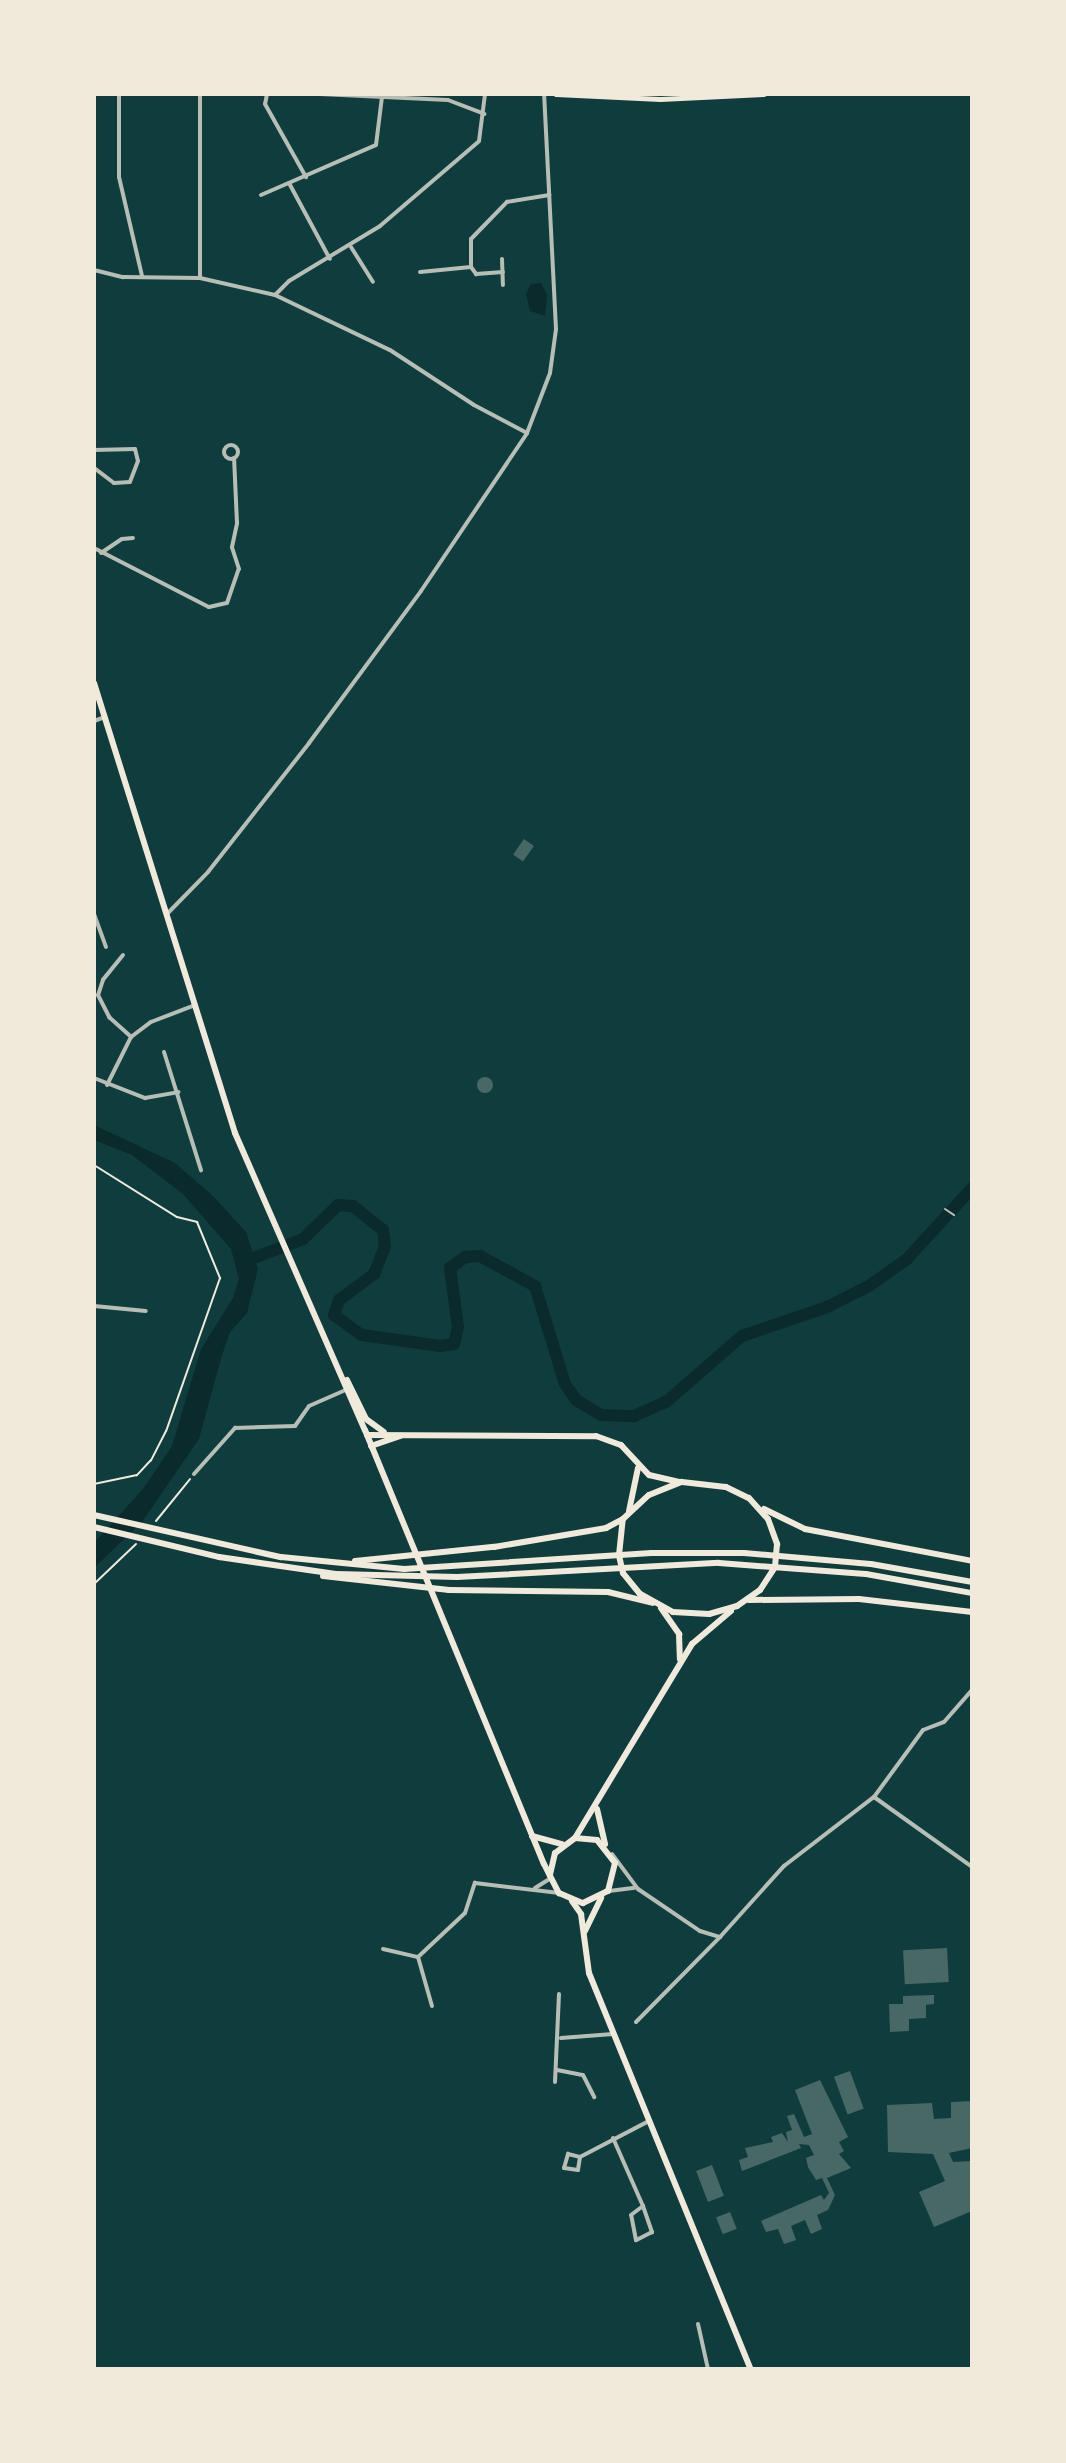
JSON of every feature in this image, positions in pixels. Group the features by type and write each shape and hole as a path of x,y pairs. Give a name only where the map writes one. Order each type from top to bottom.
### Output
{"main road":[{"path":"556,94 660,99 764,94"},
{"path":"94,683 232,1125 338,1368 366,1419 384,1432"},
{"path":"349,1388 550,1877 559,1893 572,1901 601,1898"},
{"path":"367,1435 384,1432 403,1435 596,1436 627,1451 636,1465 659,1479 726,1487 805,1529 972,1561"},
{"path":"371,1446 403,1435"},
{"path":"628,1511 636,1465"},
{"path":"682,1482 649,1495 628,1511 623,1519 620,1535 626,1580 660,1607 696,1614 737,1606"},
{"path":"575,1838 598,1806 679,1663 699,1634 764,1584 777,1561 774,1532 761,1507"},
{"path":"94,1515 155,1530 331,1563 404,1569 730,1553 871,1564 972,1582"},
{"path":"331,1563 448,1554 584,1533 623,1519"},
{"path":"94,1527 342,1581 449,1590 608,1592 653,1603"},
{"path":"302,1571 406,1578 719,1563 866,1574 972,1593"},
{"path":"746,1600 859,1599 972,1612"},
{"path":"660,1607 679,1634 679,1663"},
{"path":"584,1934 616,1873 612,1854 596,1820 598,1806"},
{"path":"531,1835 562,1844 575,1838 588,1837 606,1845"},
{"path":"550,1877 562,1844"},
{"path":"572,1901 584,1934 589,1973 751,2369"}],"street":[{"path":"119,94 119,177 142,276"},
{"path":"200,94 200,278"},
{"path":"267,94 265,104 306,177"},
{"path":"320,94 453,101 470,112 484,114"},
{"path":"275,295 289,281 351,246 405,207 479,141 485,94"},
{"path":"167,914 208,872 309,743 421,591 527,433 550,373 556,329 544,94"},
{"path":"261,195 376,145 382,97"},
{"path":"289,183 330,259"},
{"path":"503,272 476,274 471,267 471,239 507,202 549,195"},
{"path":"351,246 373,282"},
{"path":"502,259 503,285"},
{"path":"420,272 471,267"},
{"path":"94,270 200,278 275,295 390,350 474,405 527,433"},
{"path":"94,450 131,448 138,461 130,482 114,483 94,468"},
{"path":"94,548 209,607 227,603 239,569 232,547 237,523 234,458"},
{"path":"101,553 122,539 133,538"},
{"path":"94,721 105,717"},
{"path":"94,914 106,947"},
{"path":"123,955 103,980 98,995 109,1017 131,1037"},
{"path":"107,1085 131,1037 151,1022 195,1005"},
{"path":"164,1052 201,1170"},
{"path":"94,1078 145,1098 178,1092"},
{"path":"94,1306 146,1311"},
{"path":"194,1474 235,1428 295,1426 309,1406 349,1388"},
{"path":"636,2022 720,1937 784,1866 874,1797 923,1730 944,1722 972,1690"},
{"path":"874,1797 972,1867"},
{"path":"612,1854 638,1889 700,1931 720,1937"},
{"path":"532,1889 550,1877"},
{"path":"418,1957 465,1913 475,1883 559,1893"},
{"path":"608,1891 638,1889"},
{"path":"383,1949 418,1957"},
{"path":"418,1957 432,2006"},
{"path":"555,2082 561,2038 559,1994"},
{"path":"561,2038 615,2034"},
{"path":"557,2070 583,2075 594,2097"},
{"path":"580,2157 578,2170 564,2168 566,2155 580,2157 651,2120"},
{"path":"613,2138 643,2206 652,2232 636,2240 631,2215 643,2206"},
{"path":"698,2324 708,2369"}],"lane":[{"path":"945,1209 954,1215"}],"path":[{"path":"94,1165 177,1217 197,1222 220,1278 166,1431 151,1460 137,1475 94,1484"}],"water":[{"path":"541,283 547,295 545,316 530,311 526,294 531,284"},
{"path":"94,1125 175,1163 213,1196 246,1232 258,1269 247,1313 230,1332 222,1355 199,1439 142,1522 94,1568 94,1543 143,1489 172,1446 201,1349 233,1298 239,1279 231,1249 183,1194 132,1155 94,1140"}],"building":[{"path":"524,839 534,846 523,861 513,855"},
{"path":"485,1077 491,1079 491,1091 485,1093 479,1091 477,1085 479,1079"},
{"path":"947,1948 949,1982 905,1984 903,1950"},
{"path":"934,1995 934,2004 926,2005 926,2018 909,2019 909,2031 890,2032 889,2004 903,2004 903,1996"},
{"path":"850,2071 864,2109 848,2114 834,2077"},
{"path":"820,2080 848,2137 839,2142 844,2151 839,2154 851,2168 827,2178 835,2195 828,2210 817,2215 822,2229 811,2234 805,2220 791,2226 796,2240 784,2244 778,2229 766,2232 761,2221 821,2195 824,2200 829,2193 822,2178 816,2180 808,2167 806,2158 814,2155 809,2145 799,2144 801,2148 742,2171 739,2160 748,2157 745,2148 773,2142 771,2137 782,2133 788,2142 786,2132 792,2130 787,2116 794,2114 804,2137 812,2134 795,2090"},
{"path":"972,2101 972,2148 949,2153 953,2162 972,2161 972,2211 934,2227 919,2192 945,2181 933,2154 888,2152 887,2105 932,2103 934,2119 951,2118 951,2102"},
{"path":"712,2165 724,2196 708,2202 696,2171"},
{"path":"730,2212 737,2229 723,2234 716,2218"}],"waterway":[{"path":"246,1261 303,1239 338,1205 353,1206 383,1230 385,1246 374,1274 339,1300 334,1315 362,1335 440,1346 454,1344 458,1327 450,1268 465,1257 480,1256 535,1286 565,1384 576,1400 601,1415 634,1416 666,1402 742,1336 827,1307 869,1286 907,1259 972,1188"}]}
